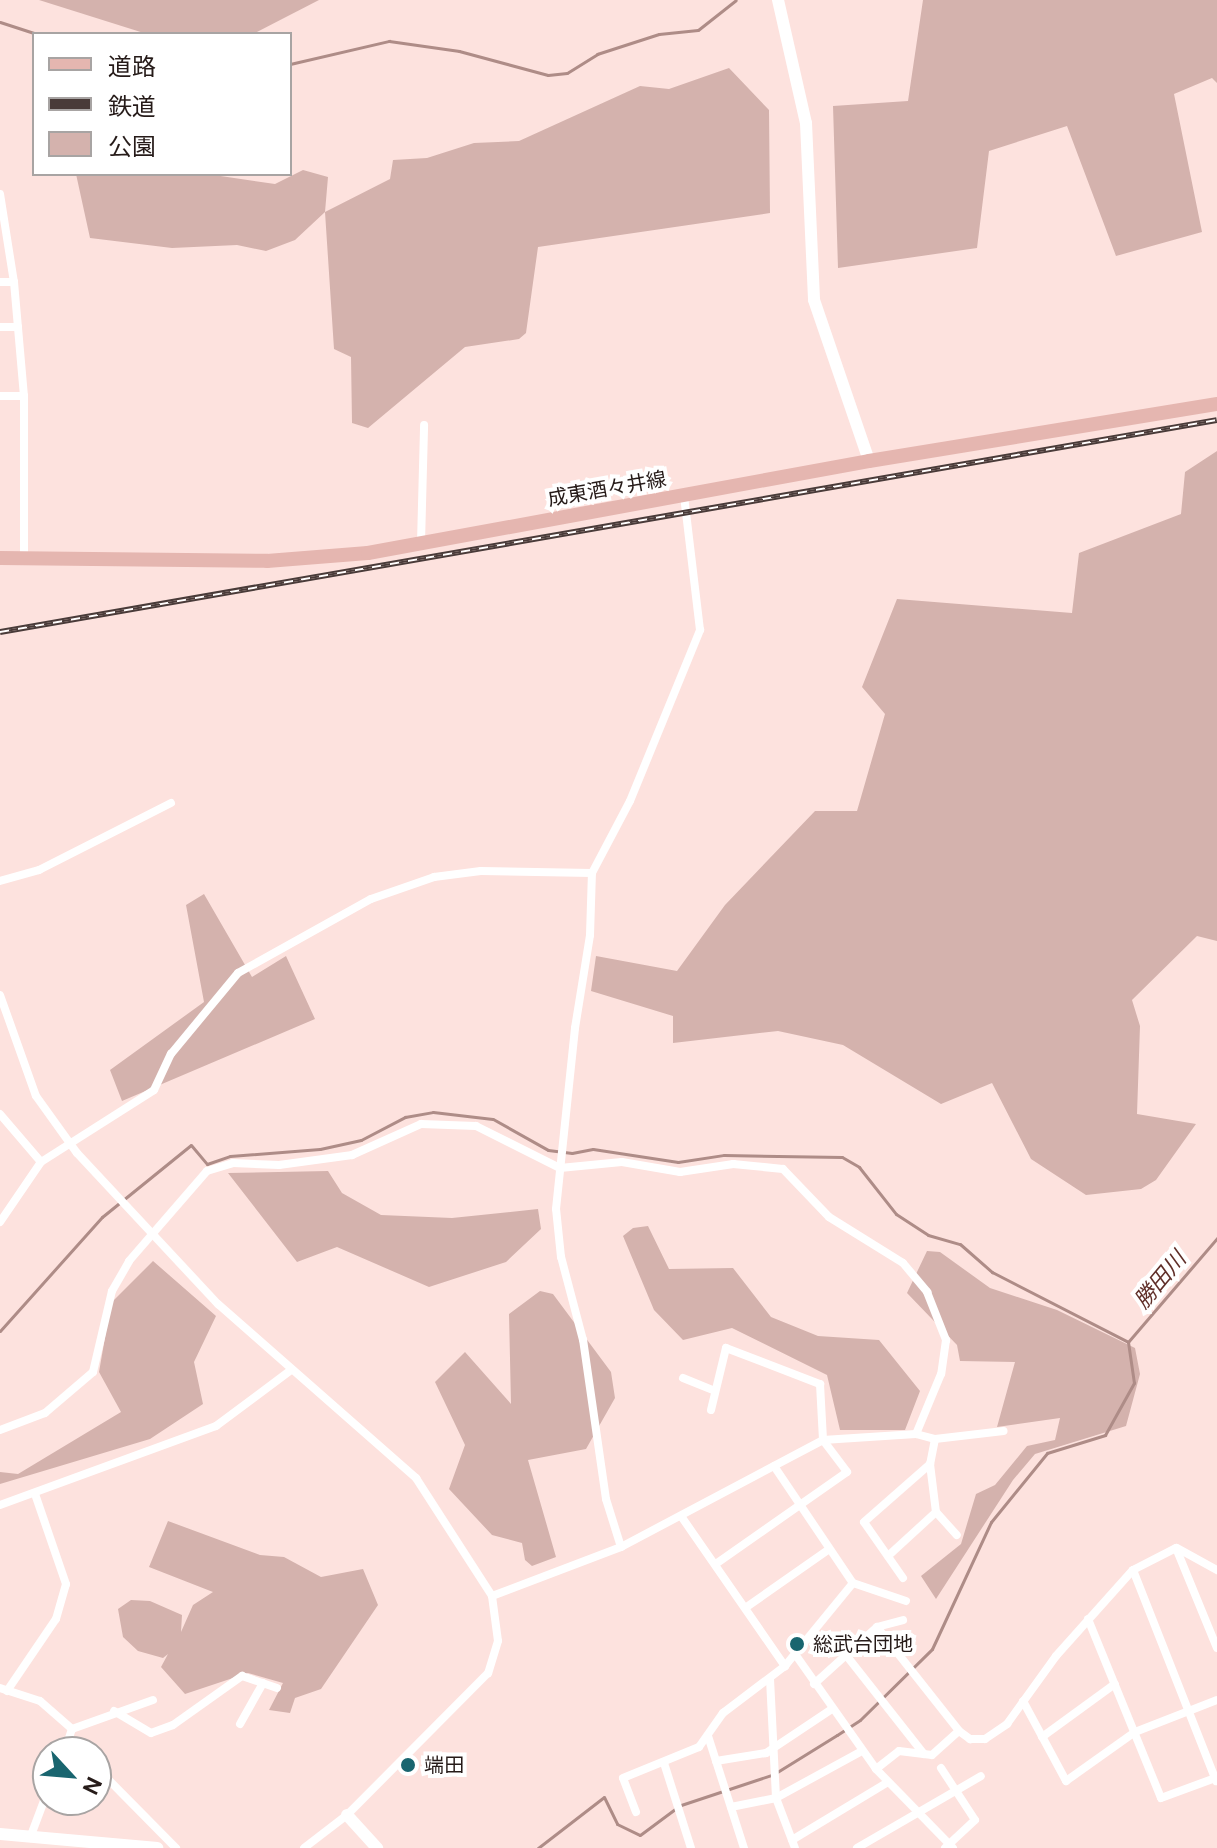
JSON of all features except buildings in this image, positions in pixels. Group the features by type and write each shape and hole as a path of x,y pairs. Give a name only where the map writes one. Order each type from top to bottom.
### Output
{"main road":[{"name":"成東酒々井線","path":"0,558 267,561 421,543 869,461 1217,404"}],"street":[{"path":"778,0 806,123 814,300 869,461"},
{"path":"0,194 14,282 24,396 24,559"},
{"path":"0,282 14,282"},
{"path":"0,327 18,327"},
{"path":"0,396 24,396"},
{"path":"421,543 424,425"},
{"path":"621,1547 606,1499 583,1340 561,1257 556,1209 590,935 592,873 630,801 700,630 684,495"},
{"path":"0,881 39,870 171,803"},
{"path":"0,1222 41,1162 154,1090 171,1054 238,973 371,899 434,877 481,871 592,873"},
{"path":"0,995 36,1096 68,1142 149,1235 291,1370 416,1478 492,1596 498,1641 488,1673 347,1815 304,1848"},
{"path":"0,1114 41,1162"},
{"path":"0,1430 45,1413 93,1372 112,1291 149,1235 207,1171 233,1163 279,1165 352,1155 421,1124 476,1126 560,1168 622,1162 680,1172 733,1164 783,1169 829,1217 903,1263 927,1292 946,1340 941,1374 916,1434"},
{"path":"711,1410 712,1390 726,1348 820,1384 823,1440 847,1472 717,1563"},
{"path":"0,1505 35,1494 115,1459 216,1426 291,1370"},
{"path":"683,1378 712,1390"},
{"path":"492,1596 621,1547 823,1440 916,1434 935,1439 1004,1431"},
{"path":"935,1439 930,1464 936,1512 957,1535"},
{"path":"903,1578 864,1522 930,1464"},
{"path":"774,1466 853,1583 906,1601"},
{"path":"35,1494 66,1584 56,1619 3,1690 40,1701 71,1734 114,1711 153,1700"},
{"path":"888,1556 936,1512"},
{"path":"681,1516 748,1606 785,1666"},
{"path":"877,1627 959,1731 970,1739 985,1739 1007,1724 1088,1619 1133,1570 1176,1548"},
{"path":"1176,1548 1217,1570"},
{"path":"1176,1548 1217,1648"},
{"path":"748,1606 828,1550"},
{"path":"1088,1619 1161,1798 1216,1780 1133,1570"},
{"path":"636,1812 623,1778 699,1747 723,1713 785,1666 853,1583"},
{"path":"814,1684 877,1627 903,1620"},
{"path":"795,1654 876,1769 950,1847 975,1820 941,1768"},
{"path":"846,1655 924,1754"},
{"path":"114,1711 151,1733 173,1725 227,1681 242,1676 277,1688"},
{"path":"770,1679 776,1798 794,1844 888,1782"},
{"path":"240,1724 263,1683"},
{"path":"1042,1737 1115,1684"},
{"path":"1023,1701 1066,1781 1135,1732 1217,1700"},
{"path":"716,1761 773,1749 832,1709"},
{"path":"876,1769 899,1751 932,1755 959,1731"},
{"path":"708,1736 744,1848"},
{"path":"731,1807 776,1798 862,1751"},
{"path":"664,1763 691,1848"},
{"path":"857,1848 981,1776"},
{"path":"112,1783 176,1848"},
{"path":"347,1815 377,1848"},
{"path":"29,1838 38,1816"},
{"path":"0,1834 29,1838 94,1839 157,1848"}],"green space":[{"path":"39,0 319,0 257,32 141,32"},
{"path":"923,0 1217,0 1217,83 1212,78 1174,94 1202,232 1116,256 1067,126 989,151 977,248 838,268 833,106 908,101"},
{"path":"729,68 769,110 770,213 538,247 526,333 519,339 465,347 368,428 352,423 351,357 334,349 325,212 390,179 393,160 427,158 474,143 519,141 640,86 669,89"},
{"path":"303,170 328,177 325,212 295,240 266,251 237,245 172,248 90,238 76,176 221,176 275,184"},
{"path":"1217,451 1217,941 1197,936 1132,1000 1140,1026 1137,1114 1196,1124 1156,1180 1141,1189 1086,1195 1031,1159 992,1083 941,1104 843,1045 778,1031 673,1043 673,1016 591,991 596,956 677,971 725,905 815,811 857,811 885,714 862,687 897,599 1072,613 1079,553 1181,514 1185,472"},
{"path":"204,894 252,977 286,956 315,1019 122,1101 110,1070 204,1002 186,905"},
{"path":"328,1171 342,1193 381,1215 452,1218 538,1209 541,1229 506,1262 429,1287 337,1247 297,1262 228,1173"},
{"path":"648,1226 669,1269 733,1268 771,1317 818,1336 879,1340 920,1391 905,1430 840,1430 827,1375 732,1328 683,1340 654,1310 623,1236 633,1228"},
{"path":"927,1251 940,1252 990,1288 1057,1310 1135,1348 1140,1374 1126,1426 1035,1454 1013,1480 936,1599 921,1576 961,1544 976,1494 995,1485 1027,1446 1055,1440 1060,1418 997,1427 1015,1362 960,1361 957,1345 907,1293"},
{"path":"153,1261 216,1316 194,1362 203,1404 150,1439 0,1484 0,1472 18,1474 121,1412 99,1372 111,1303"},
{"path":"540,1291 553,1294 611,1372 615,1398 586,1449 528,1460 556,1557 532,1566 525,1560 522,1543 492,1535 449,1489 465,1445 435,1382 465,1352 511,1404 509,1314"},
{"path":"168,1521 260,1555 284,1557 321,1577 363,1569 378,1605 321,1689 295,1698 290,1713 269,1710 283,1683 248,1673 185,1694 161,1667 168,1654 163,1658 138,1651 123,1637 118,1609 131,1600 150,1601 182,1615 181,1632 193,1605 213,1592 149,1567"}],"waterway":[{"path":"292,64 389,41 459,51 548,75 567,73 597,54 659,34 698,30 736,0"},
{"path":"0,22 32,33"},
{"path":"0,1331 102,1217 191,1145 207,1164 230,1156 320,1149 361,1140 405,1117 433,1112 493,1119 548,1150 572,1153 593,1149 678,1162 724,1155 842,1157 859,1167 896,1214 928,1235 960,1244 992,1272 1128,1342"},
{"name":"勝田川","path":"1128,1342 1217,1238"},
{"path":"681,1805 774,1774 837,1735 860,1720 932,1649 991,1522 1047,1453 1105,1435 1134,1383 1128,1342"},
{"path":"538,1848 604,1797 617,1824 640,1835 675,1809"}],"railway":[{"path":"0,632 1217,420"}],"place":[{"name":"総武台団地","path":"797,1644"},
{"name":"端田","path":"408,1765"}]}
